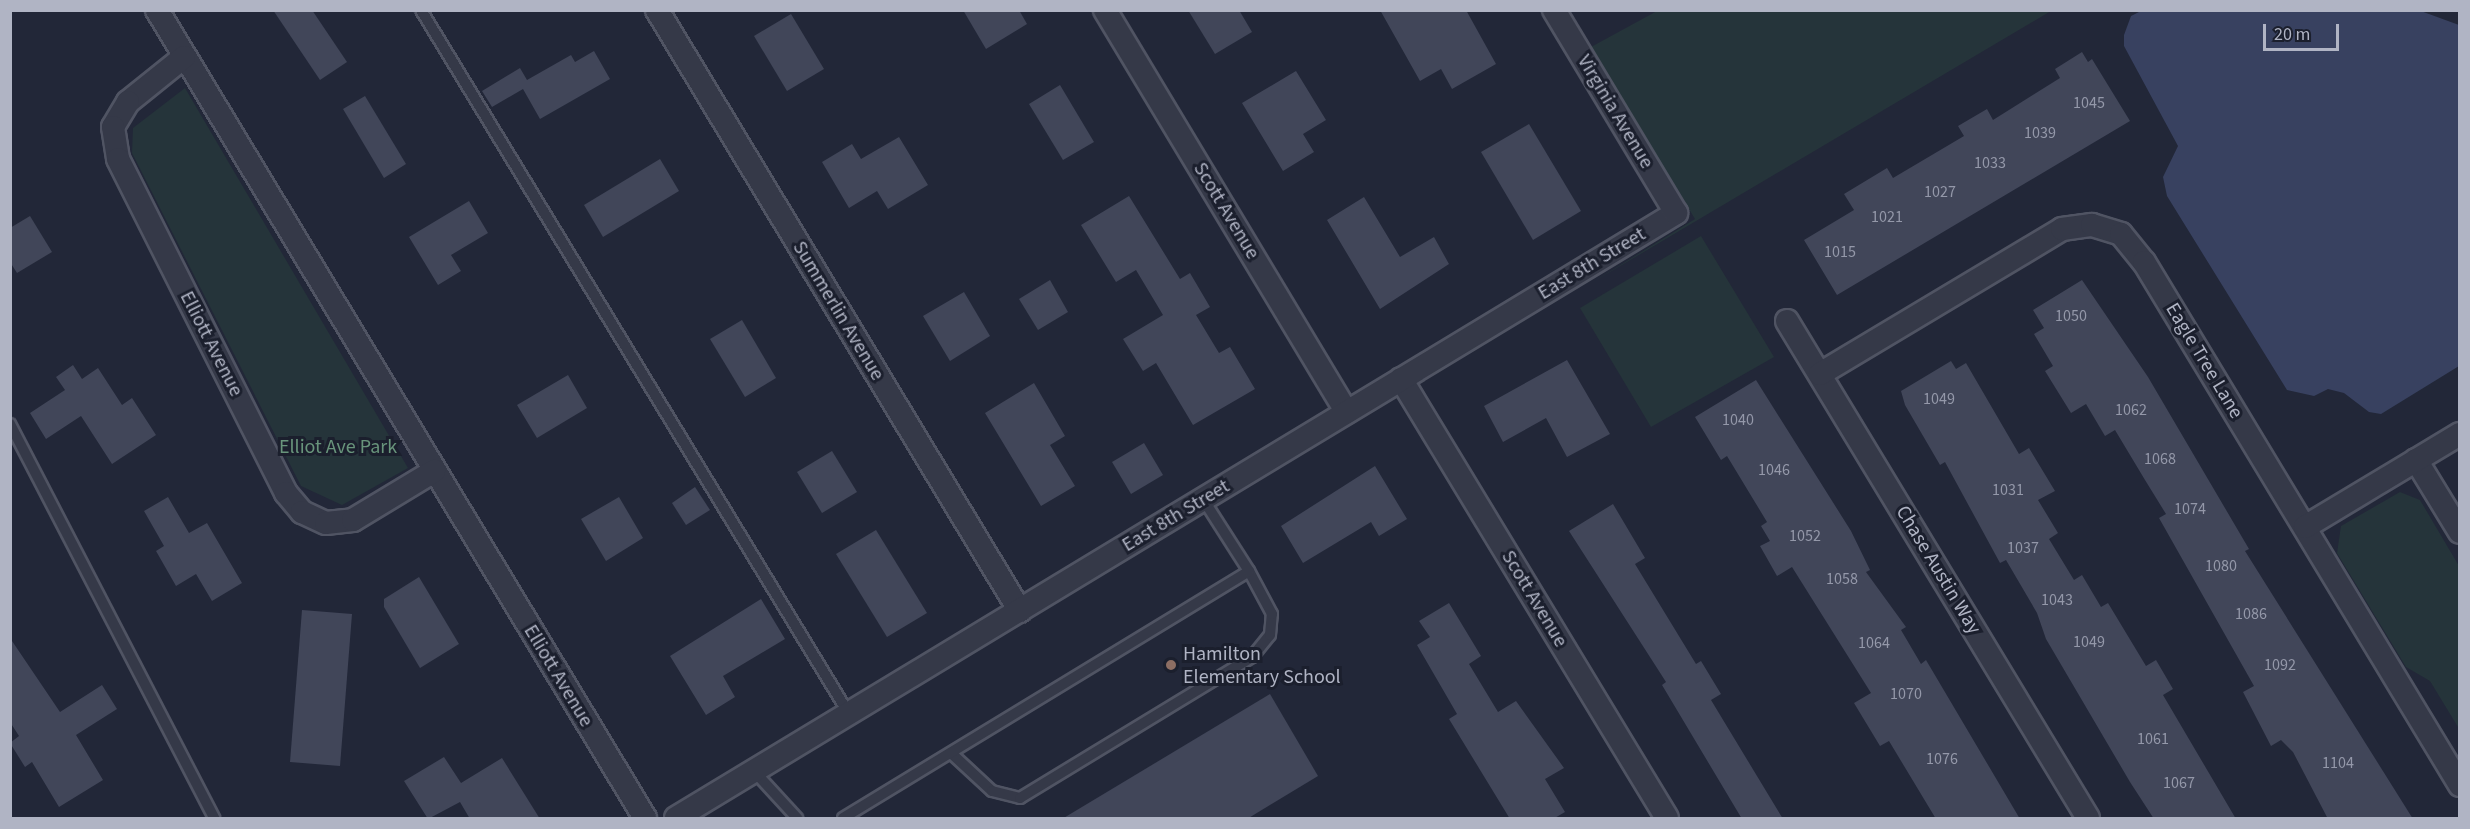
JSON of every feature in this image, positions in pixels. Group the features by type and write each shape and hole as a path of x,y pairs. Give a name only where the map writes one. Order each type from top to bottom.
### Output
{"street":[{"name":"Elliott Avenue","path":"157,10 645,819"},
{"name":"Summerlin Avenue","path":"657,10 1020,611"},
{"name":"Scott Avenue","path":"1105,10 1347,412"},
{"name":"Virginia Avenue","path":"1554,10 1676,213"},
{"name":"Elliott Avenue","path":"184,57 128,102 113,128 118,159 286,493 302,512 326,524 353,520 435,471"},
{"name":"East 8th Street","path":"676,819 1676,213"},
{"name":"Eagle Tree Lane","path":"1820,374 2062,229 2092,225 2121,234 2144,262 2460,784"},
{"name":"Chase Austin Way","path":"1787,321 2088,819"},
{"name":"Scott Avenue","path":"1401,379 1667,819"},
{"path":"2305,527 2460,434"},
{"path":"2416,460 2460,532"}],"lane":[{"path":"421,10 849,714"},
{"path":"10,424 214,819"},
{"path":"951,753 992,791 1020,798 1252,657 1270,635 1272,614 1249,571 1203,499"},
{"path":"843,819 1249,571"},
{"path":"754,771 797,819"}],"green space":[{"path":"1657,11 2051,11 1593,282 1695,219 1591,47"},
{"name":"Elliot Ave Park","path":"185,88 408,468 342,505 301,486 132,153 133,128"},
{"path":"1701,236 1774,357 1651,427 1580,308"},
{"path":"2400,492 2420,500 2459,566 2459,757 2458,727 2430,681 2406,667 2337,553 2341,526"}],"water":[{"path":"2418,10 2459,25 2459,366 2381,414 2369,412 2344,393 2328,389 2314,396 2287,390 2167,196 2163,177 2178,146 2124,46 2124,35 2131,16 2141,11"}],"building":[{"path":"273,10 312,10 347,62 320,80"},
{"path":"963,10 1019,10 1027,24 986,49"},
{"path":"1188,10 1239,10 1252,32 1215,54"},
{"path":"1380,10 1466,10 1496,64 1452,89 1441,69 1420,81"},
{"path":"791,14 824,69 787,91 754,36"},
{"path":"594,51 610,79 540,119 523,89 492,107 482,91 520,68 527,80 571,55 575,62"},
{"path":"2082,52 2088,62 2092,59 2130,121 1837,295 1804,240 1854,210 1844,194 1887,168 1893,178 1964,136 1958,126 1987,109 1993,120 2060,78 2055,69"},
{"path":"1296,71 1326,120 1303,134 1314,152 1283,171 1242,103"},
{"path":"1060,85 1094,142 1063,160 1029,104"},
{"path":"365,96 406,164 384,178 343,109"},
{"path":"1529,124 1581,211 1533,240 1481,152"},
{"path":"899,137 928,185 888,209 877,191 849,208 822,162 852,144 861,159"},
{"path":"660,159 679,191 603,237 584,205"},
{"path":"1129,196 1180,279 1190,273 1210,307 1196,315 1219,353 1230,347 1255,389 1193,425 1156,363 1143,371 1123,339 1163,315 1136,270 1116,282 1081,225"},
{"path":"1364,197 1400,257 1434,237 1449,264 1380,309 1327,220"},
{"path":"469,201 488,233 451,255 461,271 438,285 409,237"},
{"path":"30,216 52,252 17,273 10,262 10,228"},
{"path":"1050,280 1068,312 1038,330 1019,299"},
{"path":"2082,280 2148,377 2249,549 2245,551 2413,819 2328,819 2293,752 2281,740 2271,746 2243,692 2254,686 2159,518 2166,514 2115,430 2105,436 2086,404 2071,413 2045,371 2053,366 2034,334 2044,328 2033,310"},
{"path":"964,292 990,336 950,361 923,316"},
{"path":"742,320 776,378 745,397 710,339"},
{"path":"1567,360 1610,434 1567,457 1546,418 1503,442 1484,406"},
{"path":"1951,361 1956,369 1966,363 2019,454 2029,448 2055,491 2038,500 2058,533 2049,539 2074,580 2082,575 2101,607 2108,603 2146,666 2156,660 2173,689 2163,695 2236,819 2154,819 2130,782 2046,639 2037,613 2006,560 2000,563 1945,462 1940,465 1905,405 1901,391"},
{"path":"73,365 82,379 98,368 122,405 132,398 156,435 112,464 81,416 46,439 30,413 65,390 56,377"},
{"path":"568,375 587,408 537,438 517,405"},
{"path":"1756,380 1851,531 1870,570 1866,572 1906,627 1901,630 1921,664 1926,660 2020,819 1936,819 1889,741 1880,746 1854,703 1871,693 1792,567 1777,576 1760,546 1770,541 1761,526 1767,522 1727,456 1721,460 1695,417"},
{"path":"1034,383 1065,436 1050,445 1075,486 1041,506 985,413"},
{"path":"1144,443 1163,475 1131,494 1112,462"},
{"path":"832,451 857,492 822,513 797,472"},
{"path":"1375,466 1407,519 1379,536 1371,522 1303,563 1281,526"},
{"path":"695,487 710,510 686,525 672,503"},
{"path":"168,497 189,533 207,523 242,583 212,601 196,574 176,586 156,551 164,546 144,511"},
{"path":"619,497 643,538 606,561 581,519"},
{"path":"1613,504 1645,558 1635,564 1696,664 1701,661 1721,694 1711,700 1783,819 1742,819 1662,685 1666,682 1569,531"},
{"path":"876,530 927,613 887,637 836,554"},
{"path":"419,577 459,644 420,668 384,607 384,599"},
{"path":"761,599 785,639 723,676 735,697 706,715 670,656"},
{"path":"1449,603 1481,656 1469,664 1498,712 1516,701 1564,768 1545,779 1565,812 1553,819 1510,819 1449,719 1457,714 1417,645 1430,637 1419,621"},
{"path":"302,610 352,614 340,766 290,762"},
{"path":"10,638 60,712 102,685 117,709 76,735 103,780 59,807 32,762 25,767 10,743 19,736 10,722"},
{"path":"1270,694 1318,776 1247,819 1062,819"},
{"path":"444,757 461,783 502,758 540,819 470,819 460,802 428,819 404,781"}],"place":[{"name":"Hamilton Elementary School","path":"1171,665"}]}
